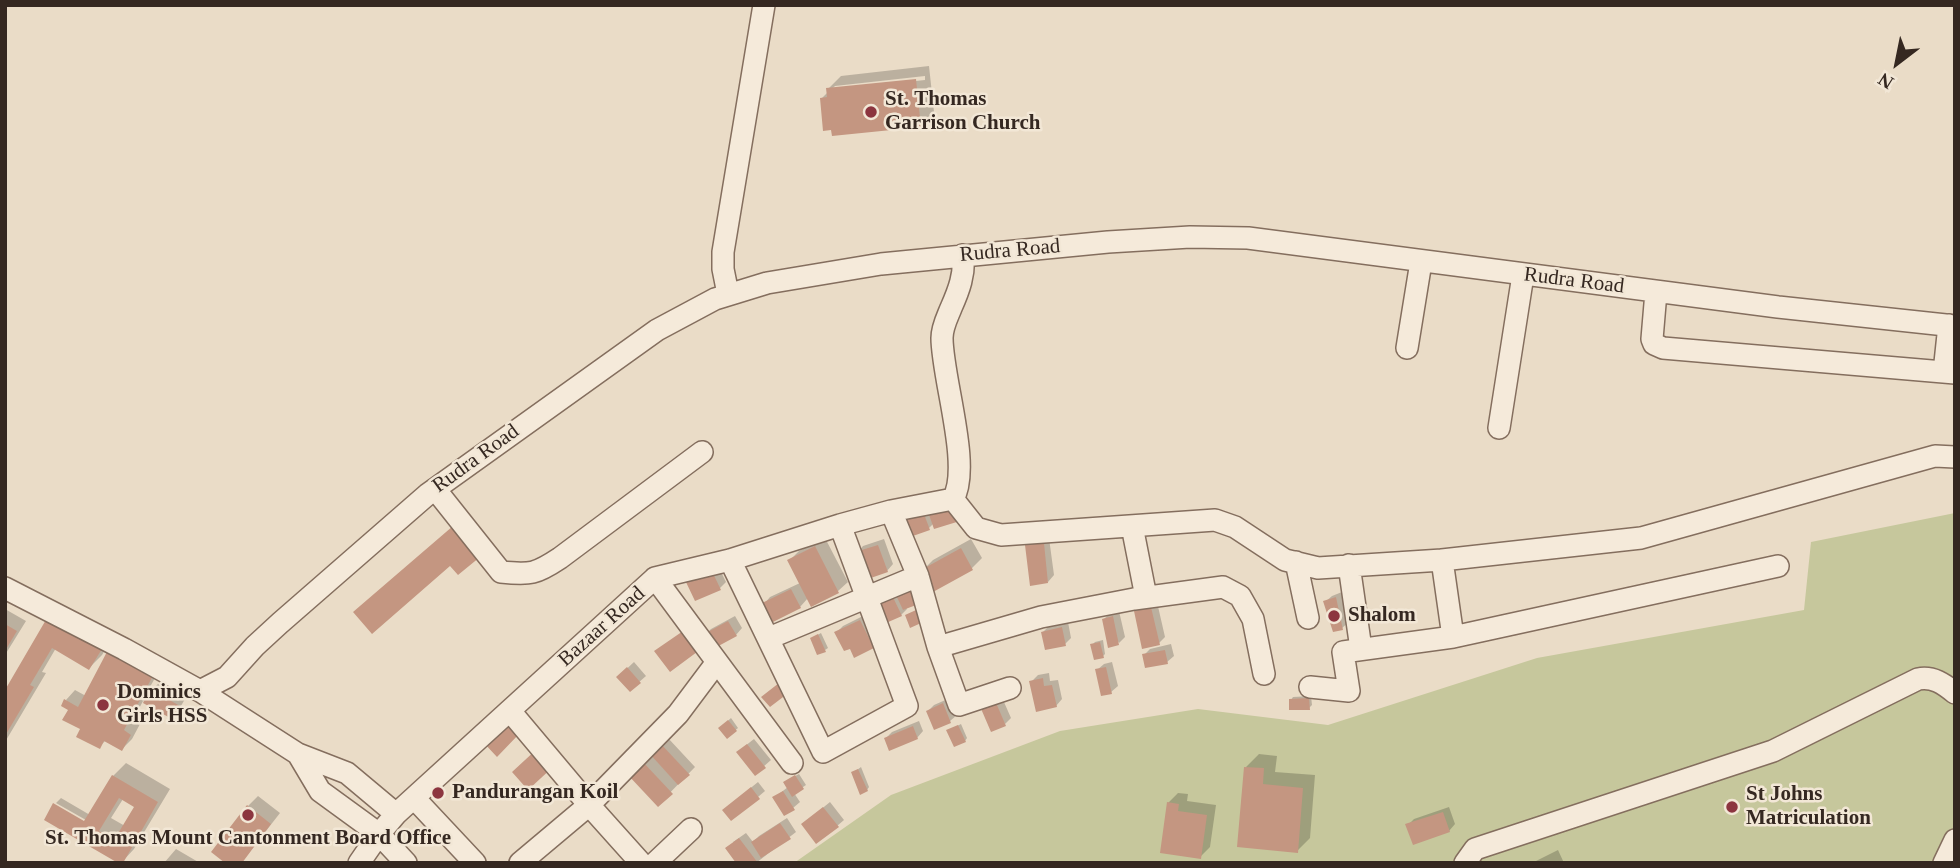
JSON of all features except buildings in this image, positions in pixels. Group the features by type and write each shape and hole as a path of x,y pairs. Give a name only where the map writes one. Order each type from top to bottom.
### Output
{"street":[{"path":"729,294 723,269 723,251 764,5"},
{"name":"Rudra Road","path":"200,691 227,677 280,622 435,489 657,330 692,310 729,294 767,283 881,264 963,255 1209,237 1263,239 1656,292 1952,326"},
{"path":"963,255 962,280 944,323 942,340 960,474 953,499 976,527 1000,535 1215,520 1235,527 1285,559 1318,568 1442,560 1642,538 1934,456 1955,457"},
{"path":"1407,348 1420,262"},
{"path":"1499,428 1523,275"},
{"path":"1656,292 1652,339 1654,344 1663,348 1949,372 1952,326"},
{"path":"435,489 501,572 538,572 561,558 702,453"},
{"name":"Bazaar Road","path":"359,863 396,814 655,578 730,560 891,511 953,499"},
{"path":"891,511 918,576 938,647 959,705 1010,688"},
{"path":"730,560 823,752 907,706 840,525"},
{"path":"1132,526 1146,597"},
{"path":"1442,560 1453,637"},
{"path":"1296,562 1308,618"},
{"path":"1349,565 1361,649"},
{"path":"1310,687 1349,691 1343,652 1453,637 1779,566"},
{"path":"769,638 918,576"},
{"path":"655,578 792,763"},
{"path":"938,647 1041,617 1146,597 1223,587 1240,596 1253,619 1264,674"},
{"path":"5,588 200,691 298,754 347,773 396,814"},
{"path":"520,863 589,805 678,714 718,662"},
{"path":"223,707 227,677"},
{"path":"1465,863 1475,849 1773,751 1918,679 1936,680 1955,693"},
{"path":"510,711 641,863"},
{"path":"298,754 320,791 379,834 406,863"},
{"path":"415,799 475,863"},
{"path":"655,863 691,829"},
{"path":"1944,863 1955,840"}],"green space":[{"path":"1955,513 1955,863 794,863 891,795 1060,731 1198,709 1328,725 1537,658 1804,610 1811,542"}],"place":[{"name":"St. Thomas Garrison Church","path":"871,112"},
{"name":"Shalom","path":"1334,616"},
{"name":"Dominics Girls HSS","path":"103,705"},
{"name":"Pandurangan Koil","path":"438,793"},
{"name":"St Johns Matriculation","path":"1732,807"},
{"name":"St. Thomas Mount Cantonment Board Office","path":"248,815"}]}
